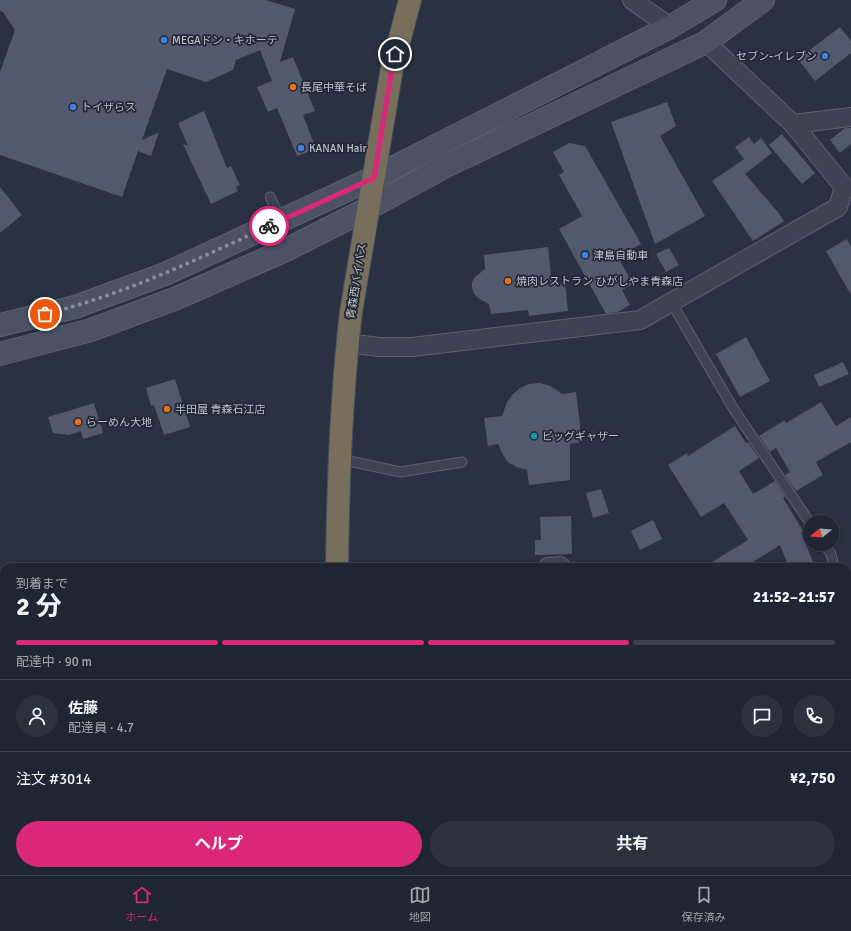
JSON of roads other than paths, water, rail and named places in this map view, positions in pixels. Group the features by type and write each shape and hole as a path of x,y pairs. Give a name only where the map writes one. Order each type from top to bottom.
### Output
{"highway":[{"name":"青森西バイパス","path":"337,563 340,459 347,343 351,312 392,68 410,0"}],"street":[{"path":"632,0 670,27"},
{"path":"0,325 75,307 165,274 374,178 670,27 715,0"},
{"path":"0,354 92,330 177,298 286,250 369,208 444,167 706,42 763,0"},
{"path":"347,343 379,347 412,347 640,320 838,207 844,188 793,124 706,42"},
{"path":"793,124 851,117"}],"lane":[{"path":"270,196 281,220"},
{"path":"671,302 733,408 805,515"},
{"path":"340,459 400,472 462,462"},
{"path":"829,551 833,563"}],"place":[{"name":"MEGAドン・キホーテ","path":"164,40"},
{"name":"セブン-イレブン","path":"825,56"},
{"name":"長尾中華そば","path":"293,87"},
{"name":"トイザらス","path":"73,107"},
{"name":"KANAN Hair","path":"301,148"},
{"name":"津島自動車","path":"585,255"},
{"name":"焼肉レストラン ひがしやま青森店","path":"508,281"},
{"name":"半田屋 青森石江店","path":"167,409"},
{"name":"らーめん大地","path":"78,422"},
{"name":"ビッグギャザー","path":"534,436"}]}
